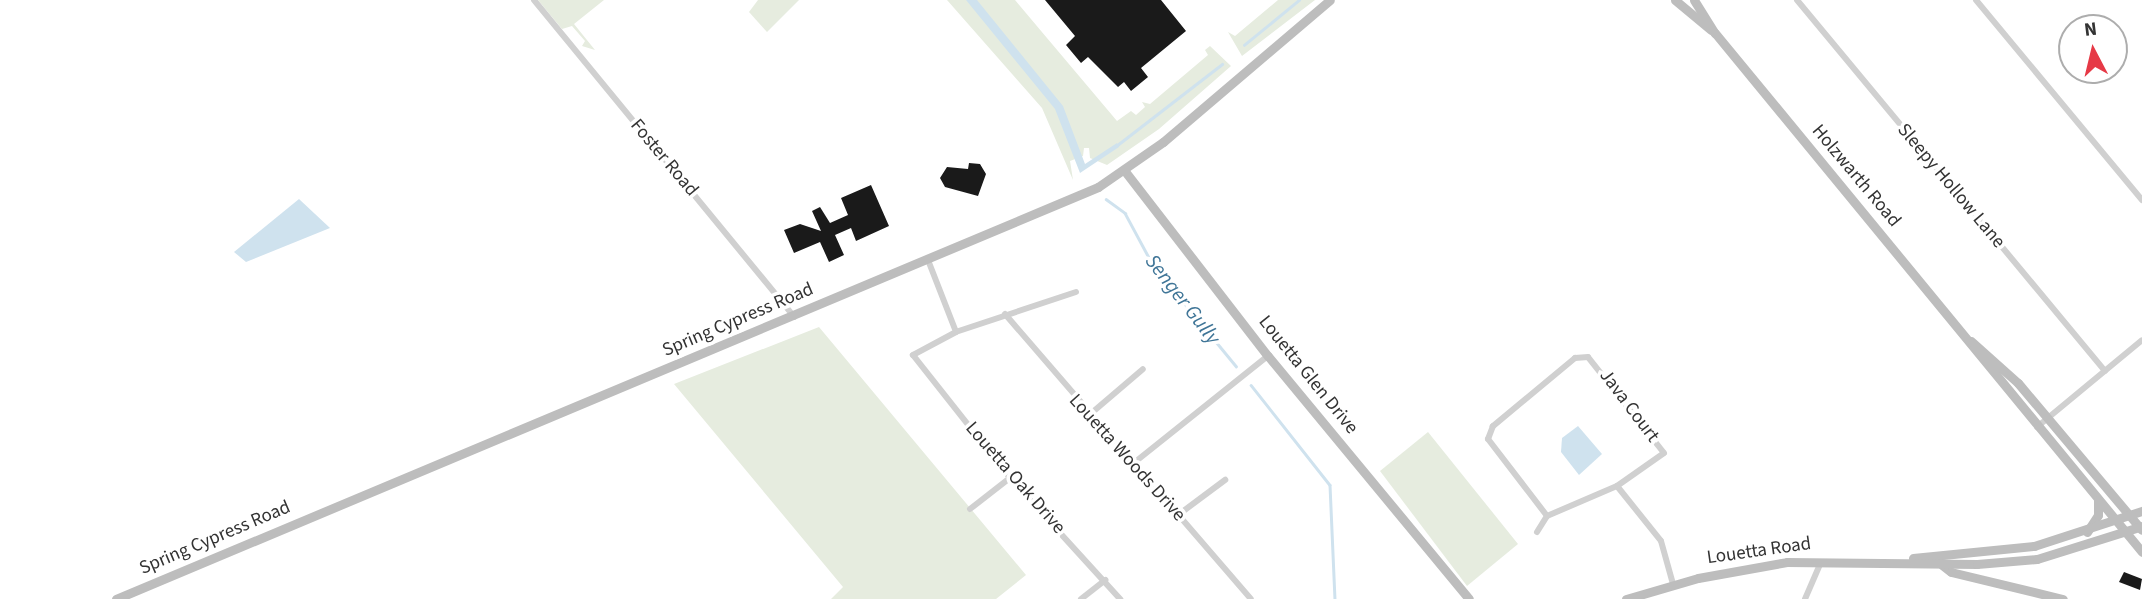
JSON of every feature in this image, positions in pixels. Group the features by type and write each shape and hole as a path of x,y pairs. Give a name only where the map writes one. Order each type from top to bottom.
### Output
{"main road":[{"name":"Spring Cypress Road","path":"116,599 1058,206 1124,170 1330,0"},
{"name":"Holzwarth Road","path":"1675,0 1715,33"},
{"name":"Holzwarth Road","path":"1694,0 1715,33 2142,552"},
{"name":"Louetta Glen Drive","path":"1124,170 1268,356 1469,599"},
{"name":"Holzwarth Road","path":"1971,341 1978,342 2048,418 2141,527"},
{"path":"2087,533 2098,515 2098,499"},
{"name":"Louetta Road","path":"1626,599 1673,584 1822,560 1901,559 2005,550 2087,533 2142,511"},
{"name":"Louetta Road","path":"1901,559 1942,565 2046,557 2141,527"},
{"path":"1942,565 1951,572 2063,599"}],"street":[{"name":"Foster Road","path":"534,0 794,317"},
{"name":"Sleepy Hollow Lane","path":"1797,0 2105,371"},
{"path":"1976,0 2142,200"},
{"path":"928,260 956,332 1076,292"},
{"name":"Louetta Woods Drive","path":"1005,314 1088,416 1135,462 1251,599"},
{"name":"Louetta Oak Drive","path":"956,332 913,355 1010,478 1120,599"},
{"path":"2037,427 2142,340"},
{"path":"1135,462 1268,356"},
{"name":"Java Court","path":"1547,516 1488,439 1503,417 1575,358 1588,357 1664,453 1617,486"},
{"path":"1088,416 1143,369"},
{"path":"970,509 1010,478"},
{"path":"1178,515 1225,480"},
{"path":"1537,532 1547,516 1617,486 1661,541 1673,584"},
{"path":"1805,599 1822,560"},
{"path":"1082,599 1105,580"}],"shaded area":[{"path":"538,0 604,0 574,24 595,50 582,46 585,41 572,26 562,29"},
{"path":"758,0 799,0 767,32 749,12"},
{"path":"947,0 1015,0 1117,121 1131,111 1136,115 1145,107 1142,102 1150,104 1208,55 1205,50 1210,46 1231,66 1159,129 1107,165 1090,158 1089,148 1084,148 1083,156 1070,161 1073,180 1042,108"},
{"path":"1278,0 1315,0 1242,56 1228,32 1235,36"},
{"path":"819,327 1026,575 996,599 831,599 843,587 674,384"},
{"path":"1428,432 1518,544 1467,586 1380,471"}],"water":[{"path":"966,0 977,0 1063,106 1085,164 1117,143 1119,147 1080,173 1055,109"},
{"path":"299,199 330,228 246,262 234,252"},
{"path":"1578,426 1602,454 1579,475 1561,452 1562,438"}],"building":[{"path":"1045,0 1161,0 1186,31 1141,68 1148,77 1131,91 1124,82 1118,87 1088,57 1081,63 1066,45 1075,36"},
{"path":"969,163 980,164 986,174 978,196 945,187 940,178 947,167 968,169"},
{"path":"871,185 889,226 856,241 851,228 835,235 844,255 829,262 820,242 794,253 784,230 800,224 821,231 812,211 820,207 830,223 848,215 841,198"},
{"path":"2124,572 2142,579 2140,590 2119,582"}],"waterway":[{"path":"1244,45 1299,0"},
{"path":"1116,146 1222,64"},
{"name":"Senger Gully","path":"1106,199 1125,213 1153,265 1236,366"},
{"name":"Senger Gully","path":"1251,385 1330,485 1335,599"}]}
